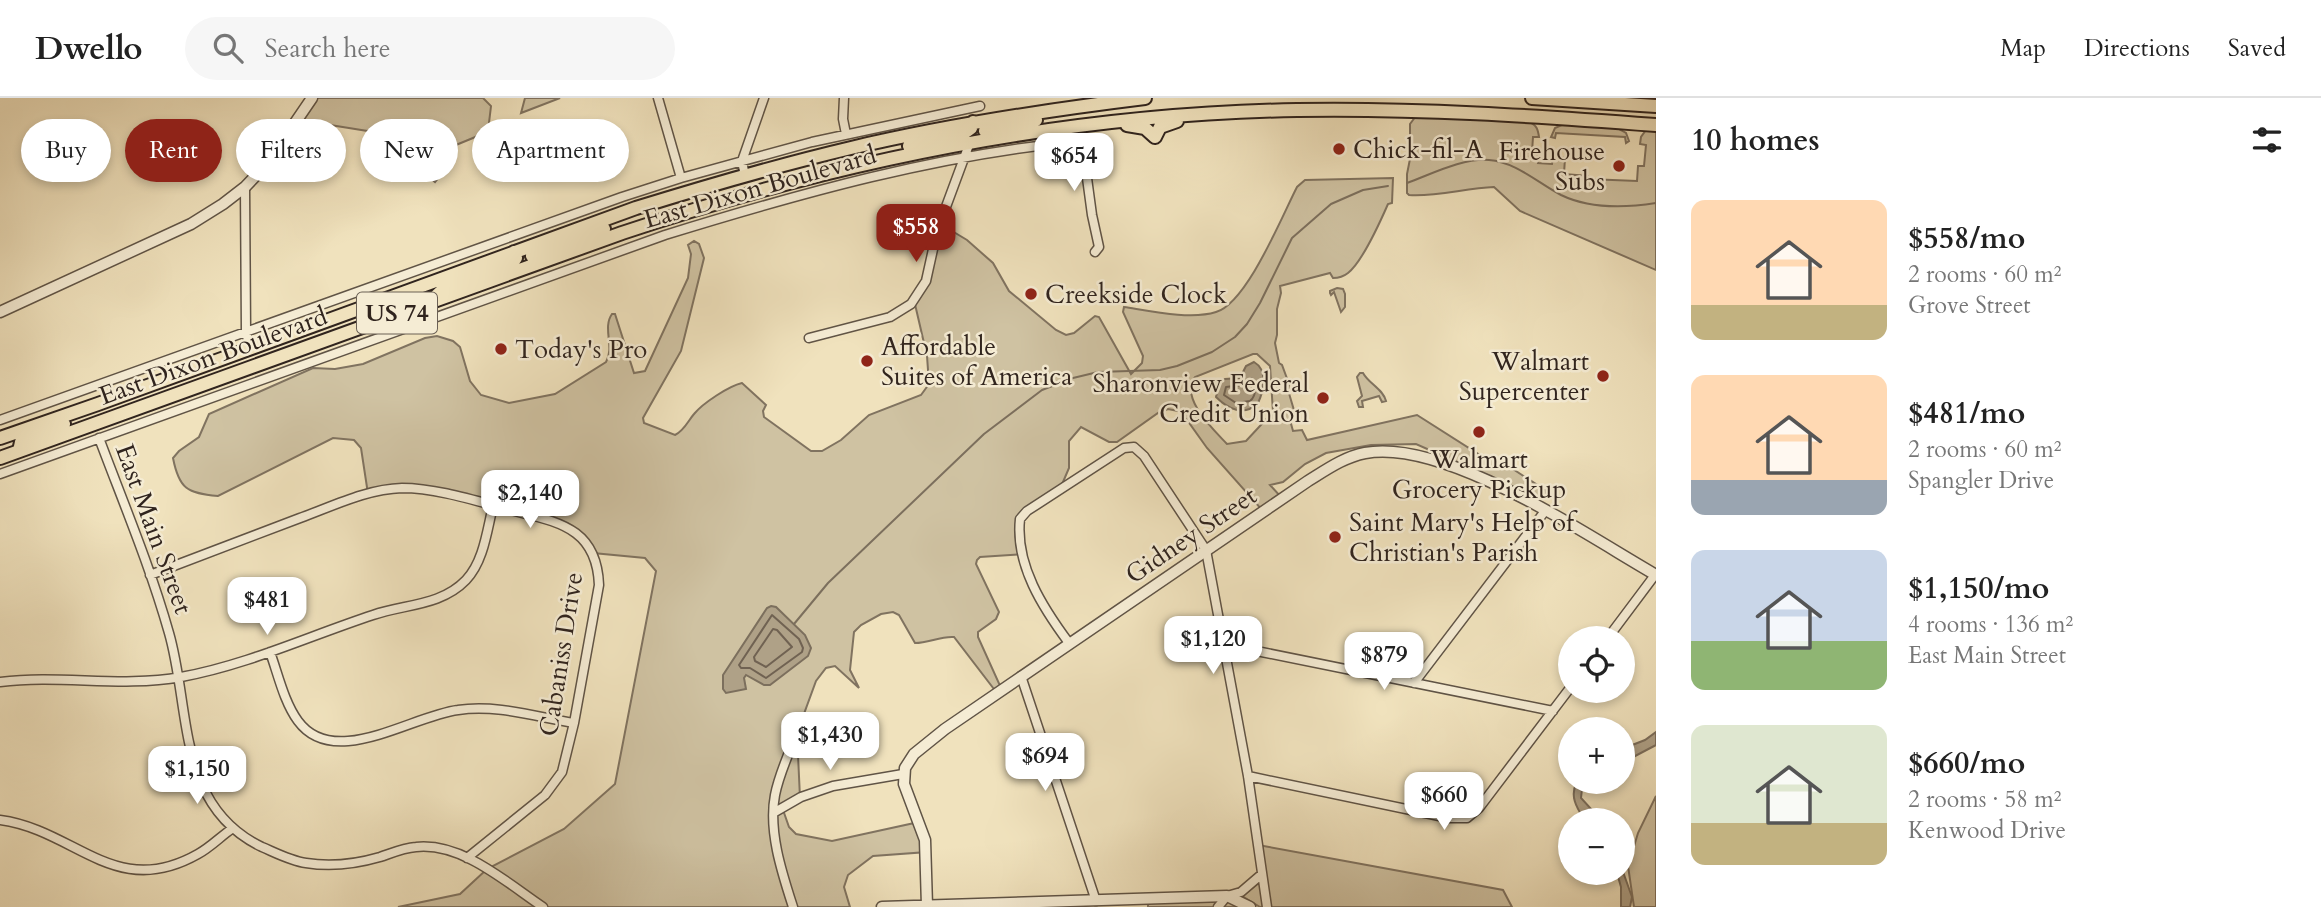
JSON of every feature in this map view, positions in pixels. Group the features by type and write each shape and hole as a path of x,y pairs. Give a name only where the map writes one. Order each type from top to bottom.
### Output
{"highway":[{"name":"East Dixon Boulevard","path":"1,433 114,399 636,208 745,176 853,148 973,122 1145,98"},
{"path":"1532,98 1656,106"},
{"path":"970,142 979,134 1058,115 1079,106"},
{"name":"East Dixon Boulevard","path":"0,458 431,301 699,207 888,158 970,142 1093,124 1294,110 1471,112 1656,125"},
{"path":"1093,124 1097,127 1138,126 1148,129 1155,137 1158,129 1167,123 1226,114"},
{"path":"888,158 901,149 964,133 971,128 973,122"},
{"path":"529,266 531,257 613,225 636,208"},
{"path":"431,301 447,286 513,262 516,258 514,252"},
{"path":"19,451 24,439 84,417 114,399"}],"street":[{"path":"0,312 191,224 223,204 245,187 283,144 312,98"},
{"path":"658,98 681,178"},
{"path":"745,176 742,161 764,98"},
{"path":"844,98 846,134"},
{"path":"973,122 981,102"},
{"name":"East Dixon Boulevard","path":"1,433 246,332 681,178 846,134 981,102"},
{"name":"East Dixon Boulevard","path":"0,474 533,281 721,217 931,163 1082,141 1099,247 1095,252"},
{"path":"809,338 890,317 911,304 926,281 937,231 970,142"},
{"path":"245,187 246,332 250,348"},
{"path":"509,237 514,252"},
{"path":"529,266 533,281"},
{"name":"East Main Street","path":"99,438 170,634 192,761 214,807 233,828 265,849 307,863 340,865 417,847 438,848 467,858 542,907"},
{"path":"1069,643 1031,584 1020,532 1020,519 1027,511 1124,448 1135,447 1144,456 1206,550 1248,776 1267,907"},
{"path":"19,451 24,465"},
{"name":"Gidney Street","path":"903,774 908,761 927,742 1206,550 1326,470 1355,456 1376,452 1402,452 1435,459 1489,482 1656,575"},
{"name":"Cabaniss Drive","path":"150,575 360,496 399,488 415,489 556,521 587,543 597,563 600,584 562,772 552,788 467,858"},
{"path":"0,682 123,682 179,678 270,652 375,614 435,600 449,594 467,579 480,557 493,506"},
{"path":"1414,683 1545,512"},
{"path":"1617,626 1656,575"},
{"path":"1222,644 1553,711"},
{"path":"270,652 293,715 304,728 325,740 347,742 363,739 441,713 480,708 574,723"},
{"path":"1021,676 1096,901"},
{"path":"1248,776 1449,818 1467,818 1479,808 1559,703"},
{"path":"793,907 774,829 774,797 797,733"},
{"path":"775,812 800,797 833,786 903,774 907,795 925,840 928,907"},
{"path":"0,820 29,827 103,863 130,870 152,869 184,861 206,849 233,828"},
{"path":"882,907 1227,896 1241,892 1262,874"},
{"path":"1218,907 1227,896"},
{"path":"1227,896 1250,907"}],"shaded area":[{"path":"312,98 483,98 491,106 489,119 472,119 472,138 458,144 458,119 360,119 360,130 346,128 346,119 300,119"},
{"path":"525,98 560,98 521,113"},
{"path":"1416,116 1529,122 1538,132 1539,137 1533,137 1532,152 1539,153 1538,163 1552,164 1553,157 1565,158 1564,174 1588,176 1588,179 1637,181 1638,166 1644,166 1646,145 1640,144 1641,137 1646,130 1656,130 1656,270 1520,211 1494,187 1409,195 1407,174 1410,124"},
{"path":"1564,124 1617,128 1626,133 1629,141 1626,143 1625,137 1556,133 1555,138 1551,137 1555,128"},
{"path":"1393,178 1392,203 1388,204 1365,251 1348,273 1333,278 1330,273 1280,286 1275,343 1279,363 1289,384 1288,390 1296,417 1290,420 1293,431 1302,430 1307,440 1417,415 1480,455 1499,460 1545,490 1547,495 1539,498 1416,444 1371,445 1326,453 1305,464 1283,482 1270,485 1282,498 1263,511 1178,411 1168,409 1158,413 1117,442 1109,442 1081,427 1069,441 1069,468 1060,489 1020,519 1024,554 980,557 977,560 976,564 999,612 996,619 978,632 978,637 1002,690 997,693 954,637 915,643 899,615 893,612 881,614 854,632 850,670 859,688 835,666 826,668 816,681 797,733 800,798 782,807 789,827 796,834 832,841 919,822 927,852 873,856 848,875 844,887 850,907 398,907 460,894 487,869 564,829 615,784 656,571 645,558 593,553 567,526 427,490 368,494 361,448 354,440 333,438 218,496 186,488 175,468 173,458 199,437 209,414 313,368 335,369 363,364 425,338 437,336 453,341 460,347 470,381 481,395 509,403 555,394 606,362 609,350 609,319 615,314 634,373 645,371 688,278 691,254 688,245 694,241 699,244 704,258 681,351 643,418 644,423 675,435 703,405 723,391 742,383 766,405 764,417 811,451 822,451 841,440 869,415 921,395 929,384 927,356 914,300 937,231 947,228 967,240 993,263 1009,291 1056,330 1066,335 1074,333 1095,316 1099,317 1131,374 1142,363 1143,356 1123,312 1124,307 1195,315 1216,312 1228,305 1251,276 1297,187 1305,180","holes":["1257,354 1270,366 1273,412 1246,441 1227,444 1200,413 1191,394 1191,385 1195,377"]},
{"path":"1337,288 1343,289 1345,294 1345,307 1341,312 1334,292 1331,295 1330,293"},
{"path":"1360,373 1379,390 1386,401 1382,402 1379,396 1362,401 1363,407 1359,407 1357,401 1362,396 1357,377"},
{"path":"1656,796 1656,907 1634,907 1631,885 1635,885 1635,843"},
{"path":"1258,845 1503,890 1512,907 1267,907"},
{"path":"1260,882 1264,907 1242,896"},
{"path":"1227,896 1250,907 1148,907 1148,899"}],"water":[{"path":"1254,362 1263,375 1258,403 1247,410 1236,410 1216,397 1220,382 1240,378 1246,366"},
{"path":"776,607 805,635 811,648 808,656 770,685 764,685 746,675 746,689 726,693 723,689 723,675 767,608"},
{"path":"1656,732 1656,745 1635,756 1635,744"},
{"path":"1574,794 1581,794 1581,798 1590,808 1578,808"},
{"path":"1628,885 1632,897 1630,907 1621,907 1621,887"}],"waterway":[{"path":"1407,183 1468,161 1489,160 1508,165 1572,200 1620,206 1656,203"},
{"path":"794,624 828,583 984,434 1042,390 1098,372 1160,370 1212,352 1235,337 1247,324 1292,238 1331,204 1363,190 1388,186"}],"place":[{"name":"Chick-fil-A","path":"1339,149"},
{"name":"Firehouse Subs","path":"1619,166"},
{"name":"Creekside Clock","path":"1031,294"},
{"name":"Today's Pro","path":"501,349"},
{"name":"Affordable Suites of America","path":"867,361"},
{"name":"Walmart Supercenter","path":"1603,376"},
{"name":"Sharonview Federal Credit Union","path":"1323,398"},
{"name":"Walmart Grocery Pickup","path":"1479,432"},
{"name":"Saint Mary's Help of Christian's Parish","path":"1335,537"}]}
